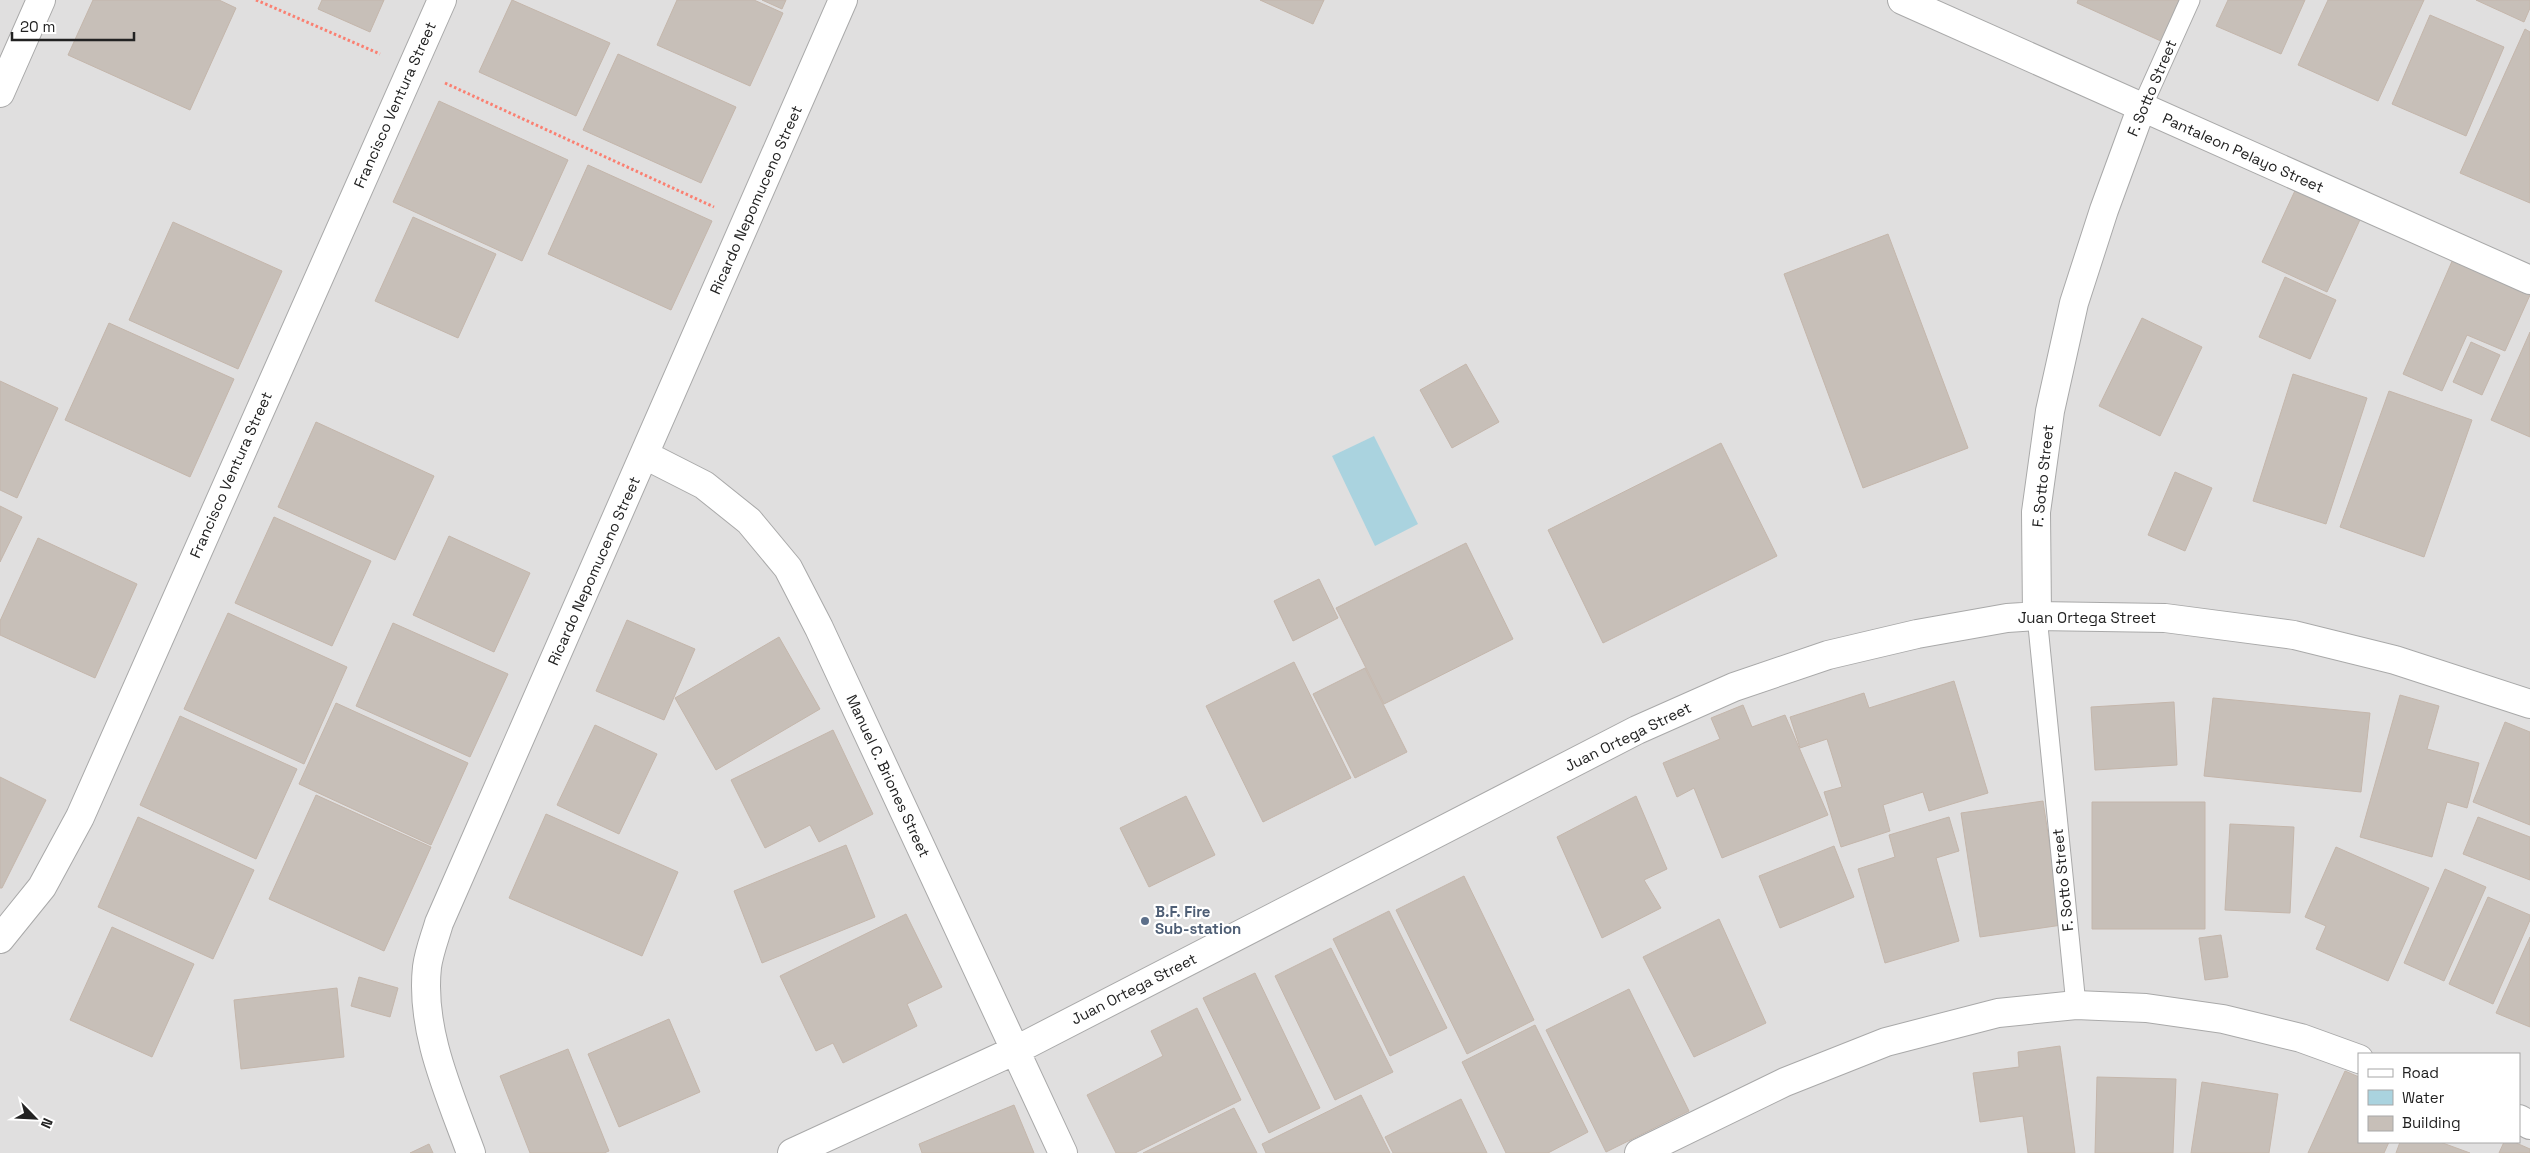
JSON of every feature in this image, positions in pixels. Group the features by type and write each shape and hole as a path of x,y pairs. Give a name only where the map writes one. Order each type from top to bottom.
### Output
{"street":[{"path":"0,93 41,0"},
{"name":"Francisco Ventura Street","path":"0,939 42,887 80,817 442,0"},
{"name":"Ricardo Nepomuceno Street","path":"471,1153 442,1074 428,1021 427,967 439,923 843,0"},
{"name":"Pantaleon Pelayo Street","path":"1902,0 2142,109 2530,280"},
{"name":"F. Sotto Street","path":"2037,616 2036,512 2050,411 2074,303 2104,210 2142,109"},
{"name":"Manuel C. Briones Street","path":"644,456 704,485 749,521 788,568 819,628 1063,1153"},
{"name":"Juan Ortega Street","path":"792,1153 1016,1050 1637,730 1734,687 1828,655 1917,634 2007,618 2037,616 2165,618 2294,635 2395,660 2530,704"},
{"path":"1639,1153 1785,1082 1886,1042 1998,1014 2076,1005 2146,1008 2223,1019 2301,1038 2358,1059"}],"lane":[{"name":"F. Sotto Street","path":"2142,109 2190,0"},
{"name":"F. Sotto Street","path":"2037,616 2076,1005"}],"path":[{"path":"256,0 412,68 746,222"}],"shaded area":[{"path":"0,0 2530,0 2530,1153 0,1153"}],"water":[{"path":"1374,436 1418,524 1375,546 1332,456"}],"building":[{"path":"93,0 219,0 236,8 190,110 68,55"},
{"path":"322,0 384,0 370,32 318,9"},
{"path":"512,0 610,43 576,116 479,72"},
{"path":"677,0 754,0 783,13 750,86 657,45"},
{"path":"762,0 786,0 782,9"},
{"path":"1260,0 1324,0 1313,24"},
{"path":"2078,0 2182,0 2163,42 2077,3"},
{"path":"2228,0 2305,0 2281,54 2216,26"},
{"path":"2328,0 2424,0 2378,101 2298,65"},
{"path":"2476,0 2530,0 2530,8 2524,22"},
{"path":"2430,15 2504,47 2466,136 2392,104"},
{"path":"2525,29 2530,32 2530,203 2460,173"},
{"path":"618,54 736,107 701,183 583,130"},
{"path":"439,101 568,160 522,261 393,202"},
{"path":"588,165 712,221 671,310 548,254"},
{"path":"2299,182 2364,211 2327,292 2262,262"},
{"path":"413,217 496,254 458,338 375,301"},
{"path":"173,222 282,271 238,369 129,320"},
{"path":"1888,234 1968,448 1863,488 1784,274"},
{"path":"2453,259 2530,295 2505,351 2467,335 2442,391 2403,374"},
{"path":"2285,277 2336,300 2310,359 2259,337"},
{"path":"2142,318 2202,347 2160,436 2099,406"},
{"path":"109,323 234,379 190,477 65,420"},
{"path":"2530,332 2530,437 2491,420"},
{"path":"2471,342 2500,355 2482,395 2453,382"},
{"path":"1466,364 1499,422 1452,448 1420,390"},
{"path":"2293,374 2367,398 2326,524 2253,501"},
{"path":"0,381 58,408 17,498 0,490"},
{"path":"2389,391 2472,420 2424,557 2340,527"},
{"path":"316,422 434,476 395,560 278,507"},
{"path":"1721,443 1777,556 1603,643 1548,530"},
{"path":"2175,472 2212,488 2185,551 2148,535"},
{"path":"0,506 22,517 0,562"},
{"path":"274,517 371,561 332,646 235,603"},
{"path":"449,536 530,573 494,652 413,615"},
{"path":"38,538 137,584 95,678 0,635 0,621"},
{"path":"1466,543 1513,639 1384,704 1336,608"},
{"path":"1319,579 1338,618 1293,641 1274,601"},
{"path":"228,613 347,667 304,764 184,709"},
{"path":"627,620 695,649 664,720 596,691"},
{"path":"393,623 508,674 470,757 356,706"},
{"path":"779,637 820,709 716,770 675,698"},
{"path":"1294,662 1351,778 1263,822 1206,706"},
{"path":"1365,668 1407,752 1355,778 1313,694"},
{"path":"1954,681 1988,793 1929,811 1923,792 1883,805 1890,831 1841,847 1824,792 1842,787 1827,739 1800,748 1790,717 1864,693 1869,708"},
{"path":"2400,695 2439,706 2427,749 2479,763 2467,808 2447,802 2432,857 2360,837"},
{"path":"2213,698 2370,713 2361,792 2204,776"},
{"path":"2174,702 2177,765 2095,770 2091,707"},
{"path":"336,703 468,763 431,845 299,784"},
{"path":"1743,705 1752,727 1785,715 1828,815 1722,858 1694,788 1677,797 1663,763 1720,739 1711,718"},
{"path":"180,716 297,769 256,859 140,805"},
{"path":"2505,722 2530,732 2530,825 2473,802"},
{"path":"595,725 657,754 619,834 557,805"},
{"path":"833,730 873,814 819,842 810,825 765,848 731,780"},
{"path":"0,777 46,800 2,888 0,888"},
{"path":"316,795 431,847 384,951 269,899"},
{"path":"1186,796 1215,855 1149,887 1120,828"},
{"path":"1636,796 1667,869 1644,880 1661,908 1602,938 1557,837"},
{"path":"2043,801 2062,925 1980,937 1961,813"},
{"path":"2092,802 2205,802 2205,929 2092,929"},
{"path":"546,814 678,872 642,956 509,898"},
{"path":"138,817 254,870 213,959 98,907"},
{"path":"1949,817 1959,851 1936,858 1959,941 1885,963 1858,869 1895,857 1889,835"},
{"path":"2478,817 2530,837 2530,880 2463,854"},
{"path":"2230,824 2294,827 2290,913 2225,910"},
{"path":"846,845 875,917 762,963 734,891"},
{"path":"1834,846 1854,897 1780,928 1759,876"},
{"path":"2336,847 2429,888 2388,981 2316,949 2326,926 2305,917"},
{"path":"2445,869 2486,887 2444,981 2404,963"},
{"path":"1464,876 1534,1020 1467,1054 1396,910"},
{"path":"2488,897 2530,915 2530,920 2493,1004 2449,984"},
{"path":"1389,911 1447,1028 1390,1056 1333,939"},
{"path":"906,914 942,987 907,1004 917,1026 843,1063 833,1043 816,1051 780,976"},
{"path":"1719,919 1766,1023 1694,1057 1643,957"},
{"path":"112,927 194,964 152,1057 70,1020"},
{"path":"2221,935 2228,977 2205,980 2199,938"},
{"path":"2530,937 2530,1027 2496,1013"},
{"path":"1331,948 1393,1072 1335,1100 1275,976"},
{"path":"1255,973 1320,1108 1269,1133 1203,998"},
{"path":"359,977 398,988 390,1017 351,1006"},
{"path":"337,988 344,1057 241,1069 234,1000"},
{"path":"1629,989 1689,1111 1606,1152 1546,1030"},
{"path":"1197,1008 1241,1100 1135,1153 1116,1153 1087,1095 1163,1056 1151,1031"},
{"path":"669,1019 700,1092 619,1127 588,1054"},
{"path":"1535,1025 1588,1132 1548,1153 1506,1153 1462,1062"},
{"path":"2060,1046 2075,1153 2028,1153 2023,1116 1980,1122 1973,1073 2019,1067 2018,1052"},
{"path":"568,1049 609,1151 604,1153 530,1153 500,1076"},
{"path":"2345,1071 2358,1077 2358,1143 2389,1143 2384,1153 2308,1153"},
{"path":"2097,1077 2176,1079 2173,1153 2095,1153"},
{"path":"2202,1082 2278,1094 2269,1153 2191,1153"},
{"path":"1361,1095 1390,1153 1266,1153 1262,1144"},
{"path":"1461,1099 1487,1153 1393,1153 1385,1137"},
{"path":"1014,1105 1034,1153 922,1153 919,1144"},
{"path":"1234,1108 1257,1153 1143,1153"},
{"path":"2400,1143 2443,1143 2470,1153 2396,1153"},
{"path":"2504,1143 2516,1143 2530,1149 2530,1153 2499,1153"},
{"path":"429,1144 433,1153 410,1153"}],"place":[{"name":"B.F. Fire Sub-station","path":"1145,921"}]}
